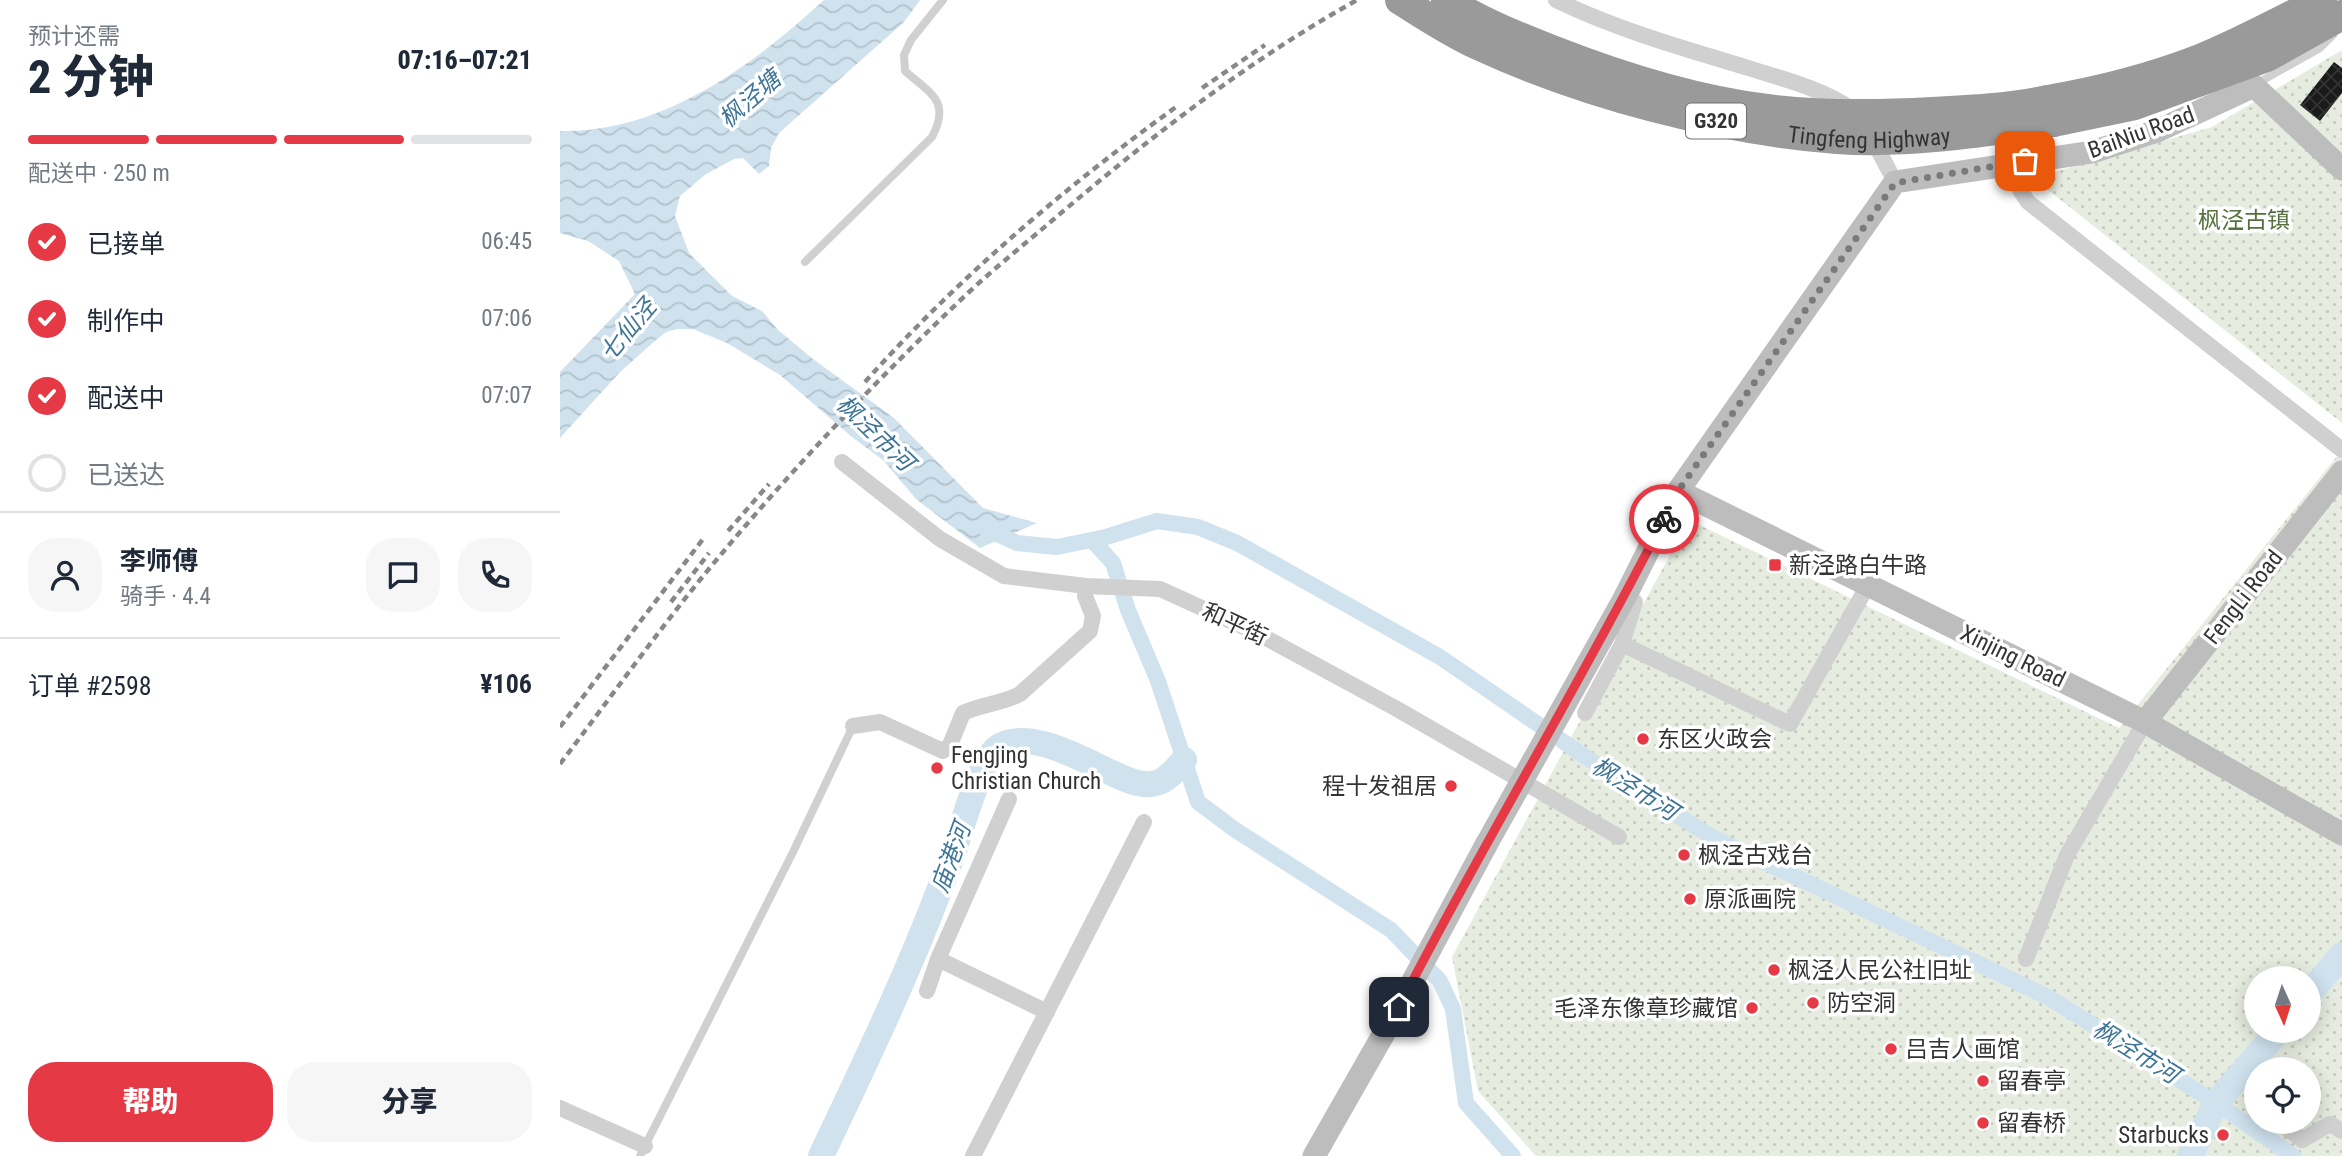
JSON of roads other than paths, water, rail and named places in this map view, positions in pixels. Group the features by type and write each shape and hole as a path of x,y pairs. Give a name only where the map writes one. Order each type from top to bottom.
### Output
{"highway":[{"name":"Tingfeng Highway","path":"1400,0 1478,45 1615,96 1757,130 1839,139 1910,138 1982,132 2200,59 2322,0"},
{"name":"Tingfeng Highway","path":"1446,0 1515,35 1620,76 1713,100 1765,109 1844,114 1986,109 2051,111 2135,104 2267,57 2342,15"}],"street":[{"path":"1314,1156 1625,597 1678,491 1895,183 1867,129 1849,107 1829,96 1601,22 1556,0"},
{"path":"2254,86 2342,169"},
{"name":"BaiNiu Road","path":"1895,183 2092,152 2157,131 2254,86"},
{"path":"2003,164 2028,202 2342,450"},
{"name":"和平街","path":"842,462 940,539 1004,576 1093,587 1160,589 1257,633 1397,709 1619,837"},
{"name":"FengLi Road","path":"2145,722 2342,472"},
{"name":"Xinjing Road","path":"1678,491 2145,722 2342,834"},
{"path":"1622,644 1790,724 1868,585"},
{"path":"853,726 880,722 943,751 950,745 963,713 975,707 1006,702 1020,694 1090,631 1093,616 1085,596 1093,587"},
{"path":"1585,713 1622,644 1635,602 1625,597"},
{"path":"2026,959 2067,855 2145,722"},
{"path":"927,991 938,959 1009,799"},
{"path":"973,1156 1144,822"},
{"path":"938,959 1047,1012"},
{"path":"560,1108 643,1151"},
{"path":"2321,1129 2330,1124 2342,1131"},
{"path":"2295,1134 2302,1140 2312,1134"}],"lane":[{"path":"805,262 933,137 940,123 941,112 936,99 905,71 904,55 911,40 943,0"},
{"path":"2254,86 2320,48 2342,26"},
{"path":"643,1151 853,726"}],"water":[{"path":"824,0 920,0 904,22 779,133 771,148 769,166 759,174 743,158 734,159 706,174 680,196 675,216 689,253 732,296 762,311 778,330 813,359 894,418 983,508 1037,523 980,548 916,499 883,460 780,375 727,343 693,329 666,332 656,340 620,372 560,438 560,372 635,294 619,261 588,241 560,233 560,131 598,129 634,121 669,108 736,71 767,49"}],"waterway":[{"name":"枫泾市河","path":"986,529 1017,543 1057,547 1106,537 1157,521 1198,527 1237,543 1440,657 1593,762 1712,837 2048,997 2216,1103 2293,1156"},
{"name":"枫泾市河","path":"1092,540 1113,563 1128,610 1158,681 1198,802 1234,829 1391,930 1440,981 1453,1009 1466,1103 1513,1156"},
{"name":"庙港河","path":"821,1156 908,966 940,889 978,780 997,748 1010,742 1040,743 1125,779 1146,784 1164,779 1184,760"},
{"name":"枫泾市河","path":"2321,980 2342,955"},
{"name":"枫泾市河","path":"2190,1156 2216,1103 2268,1043"}],"railway":[{"path":"560,764 674,613 743,528 837,424 935,324 1001,264 1163,130 1238,75 1357,0"},
{"path":"1202,88 1265,45"},
{"path":"865,382 937,307 1013,236 1094,169 1176,107"},
{"path":"728,531 769,484"},
{"path":"560,727 703,539"},
{"path":"671,602 709,553"}],"place":[{"name":"新泾路白牛路","path":"1775,565"},
{"name":"东区火政会","path":"1643,739"},
{"name":"Fengjing Christian Church","path":"937,768"},
{"name":"程十发祖居","path":"1451,786"},
{"name":"枫泾古戏台","path":"1684,855"},
{"name":"原派画院","path":"1690,899"},
{"name":"枫泾人民公社旧址","path":"1774,970"},
{"name":"防空洞","path":"1813,1003"},
{"name":"毛泽东像章珍藏馆","path":"1752,1008"},
{"name":"吕吉人画馆","path":"1891,1049"},
{"name":"留春亭","path":"1983,1081"},
{"name":"留春桥","path":"1983,1123"},
{"name":"Starbucks","path":"2223,1135"}],"water label":[{"name":"枫泾塘","path":"750,99"},
{"name":"七仙泾","path":"628,330"}],"park label":[{"name":"枫泾古镇","path":"2244,220"}]}
